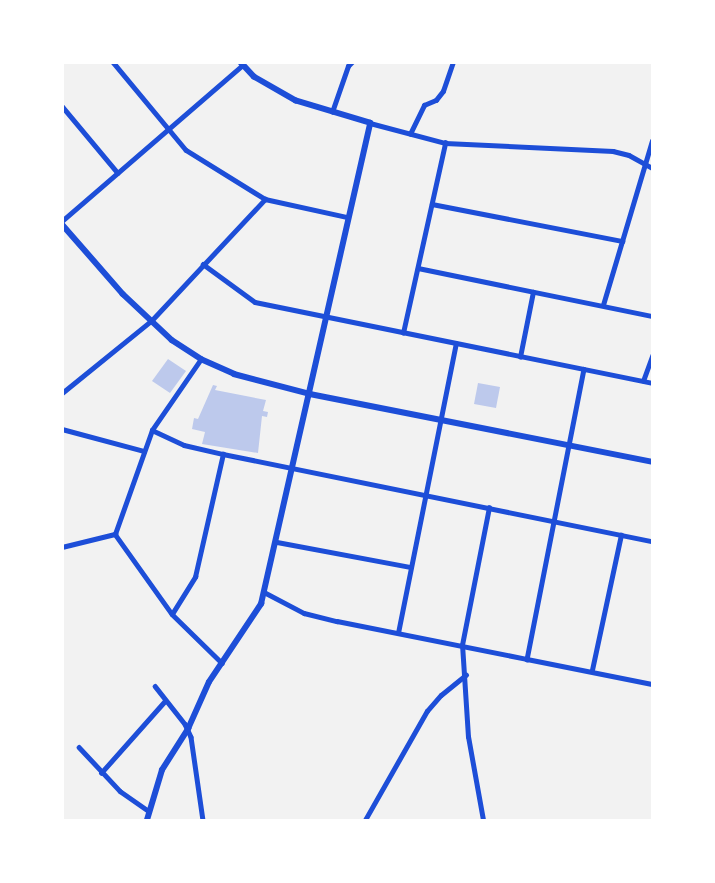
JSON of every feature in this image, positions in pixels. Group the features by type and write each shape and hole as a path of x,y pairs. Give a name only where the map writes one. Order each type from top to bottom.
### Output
{"street":[{"path":"113,62 186,150 265,199 347,217"},
{"path":"332,112 348,66 352,62"},
{"path":"410,134 424,104 436,100 443,91 453,62"},
{"path":"652,168 629,155 593,149 445,143 332,112 275,91 242,64 62,222 151,321 201,359 234,374 310,394 652,462"},
{"path":"62,106 118,174"},
{"path":"147,820 162,770 188,730 209,682 251,622 264,592 294,468 347,217 370,123"},
{"path":"603,305 652,141"},
{"path":"404,333 445,143"},
{"path":"62,393 151,321 265,199"},
{"path":"432,204 622,241"},
{"path":"203,264 256,302 652,383"},
{"path":"418,268 652,316"},
{"path":"520,356 533,292"},
{"path":"398,633 439,420 456,344"},
{"path":"643,381 652,356"},
{"path":"115,534 152,430 201,359"},
{"path":"527,658 584,369"},
{"path":"62,429 144,451"},
{"path":"152,430 184,445 223,454 652,541"},
{"path":"172,614 195,577 223,454"},
{"path":"483,820 468,737 466,675 462,645 489,508"},
{"path":"62,547 115,534"},
{"path":"115,534 172,614 222,663"},
{"path":"592,670 621,536"},
{"path":"277,542 411,567"},
{"path":"264,592 304,613 592,670 652,684"},
{"path":"365,820 427,711 441,695 466,675"},
{"path":"155,686 188,730 203,820"},
{"path":"101,773 165,701"},
{"path":"79,747 101,773 149,811"}],"building":[{"path":"168,359 186,371 170,393 152,381"},
{"path":"478,383 500,387 496,408 474,404"},
{"path":"213,385 217,386 215,390 266,400 263,411 268,412 267,417 262,416 258,453 202,444 205,432 192,429 194,418 198,419"}]}
